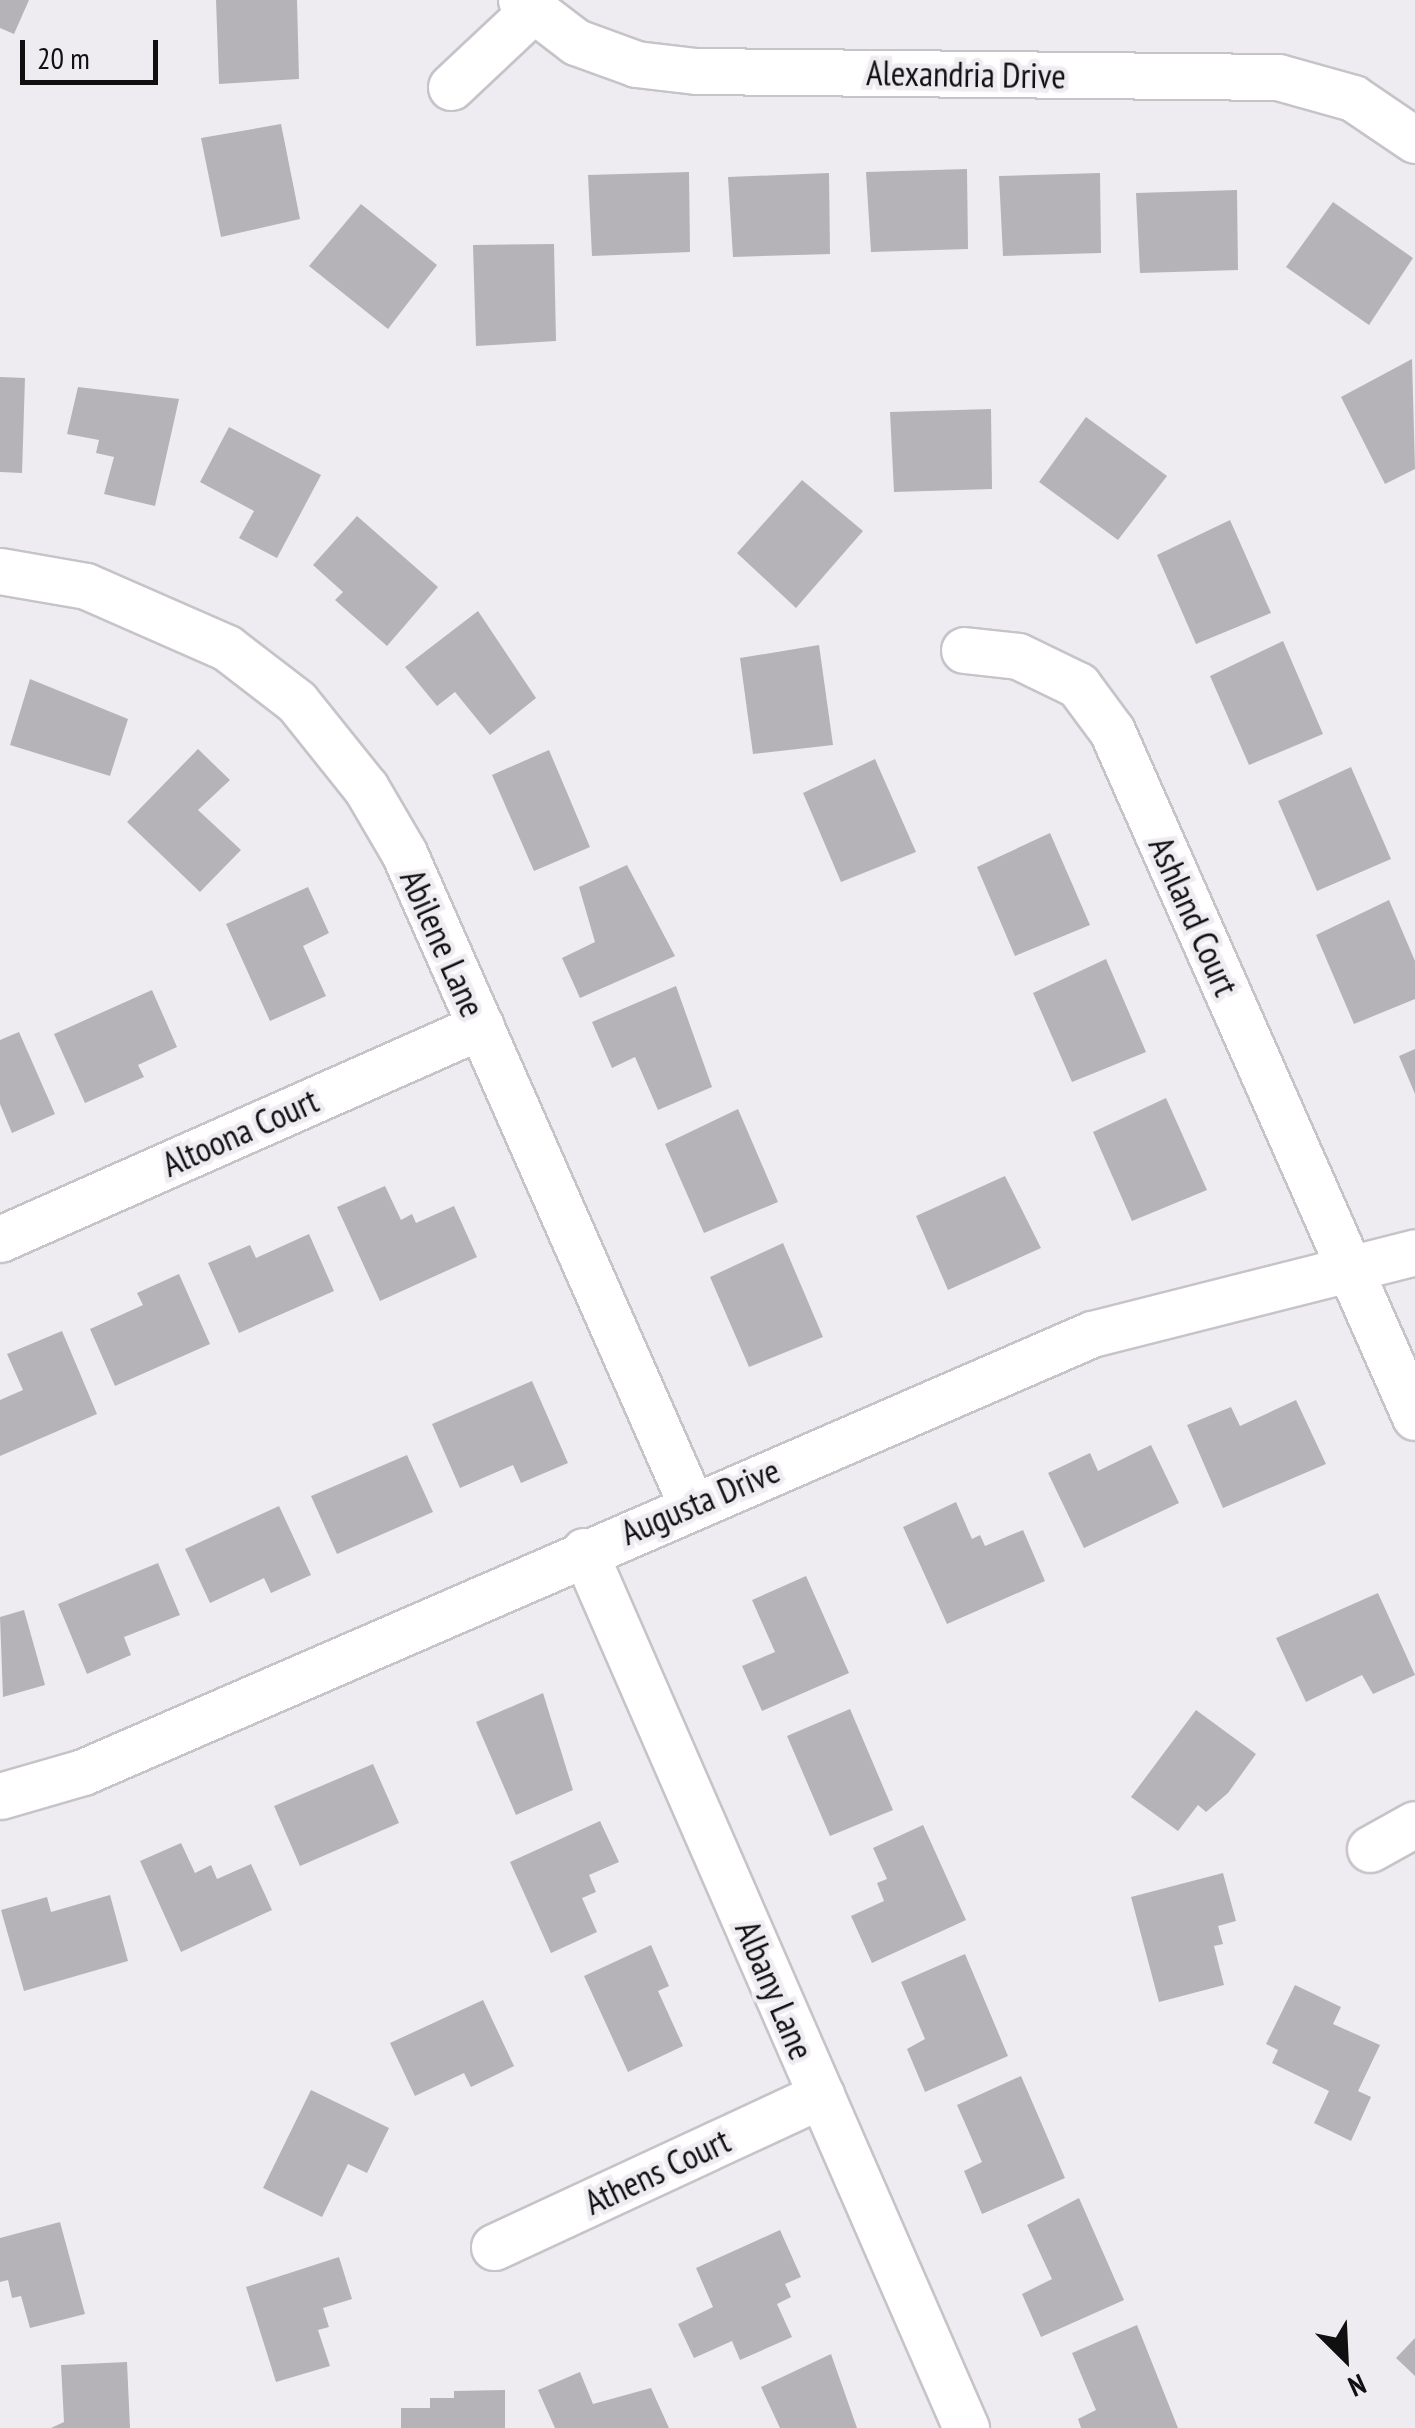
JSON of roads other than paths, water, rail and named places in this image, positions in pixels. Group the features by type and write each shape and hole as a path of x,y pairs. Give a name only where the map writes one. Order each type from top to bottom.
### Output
{"street":[{"path":"451,87 526,6"},
{"name":"Alexandria Drive","path":"526,6 576,42 621,58 696,71 1278,78 1353,98 1415,140"},
{"name":"Abilene Lane","path":"0,571 86,586 152,609 227,648 297,702 366,788 404,853 691,1504"},
{"name":"Ashland Court","path":"964,650 1018,656 1078,685 1112,731 1415,1417"},
{"name":"Altoona Court","path":"0,1239 480,1026"},
{"name":"Augusta Drive","path":"0,1796 83,1772 691,1504 1092,1334 1348,1264 1415,1252"},
{"name":"Albany Lane","path":"584,1551 966,2428"},
{"path":"1370,1849 1415,1824"},
{"name":"Athens Court","path":"494,2247 821,2096"}]}
